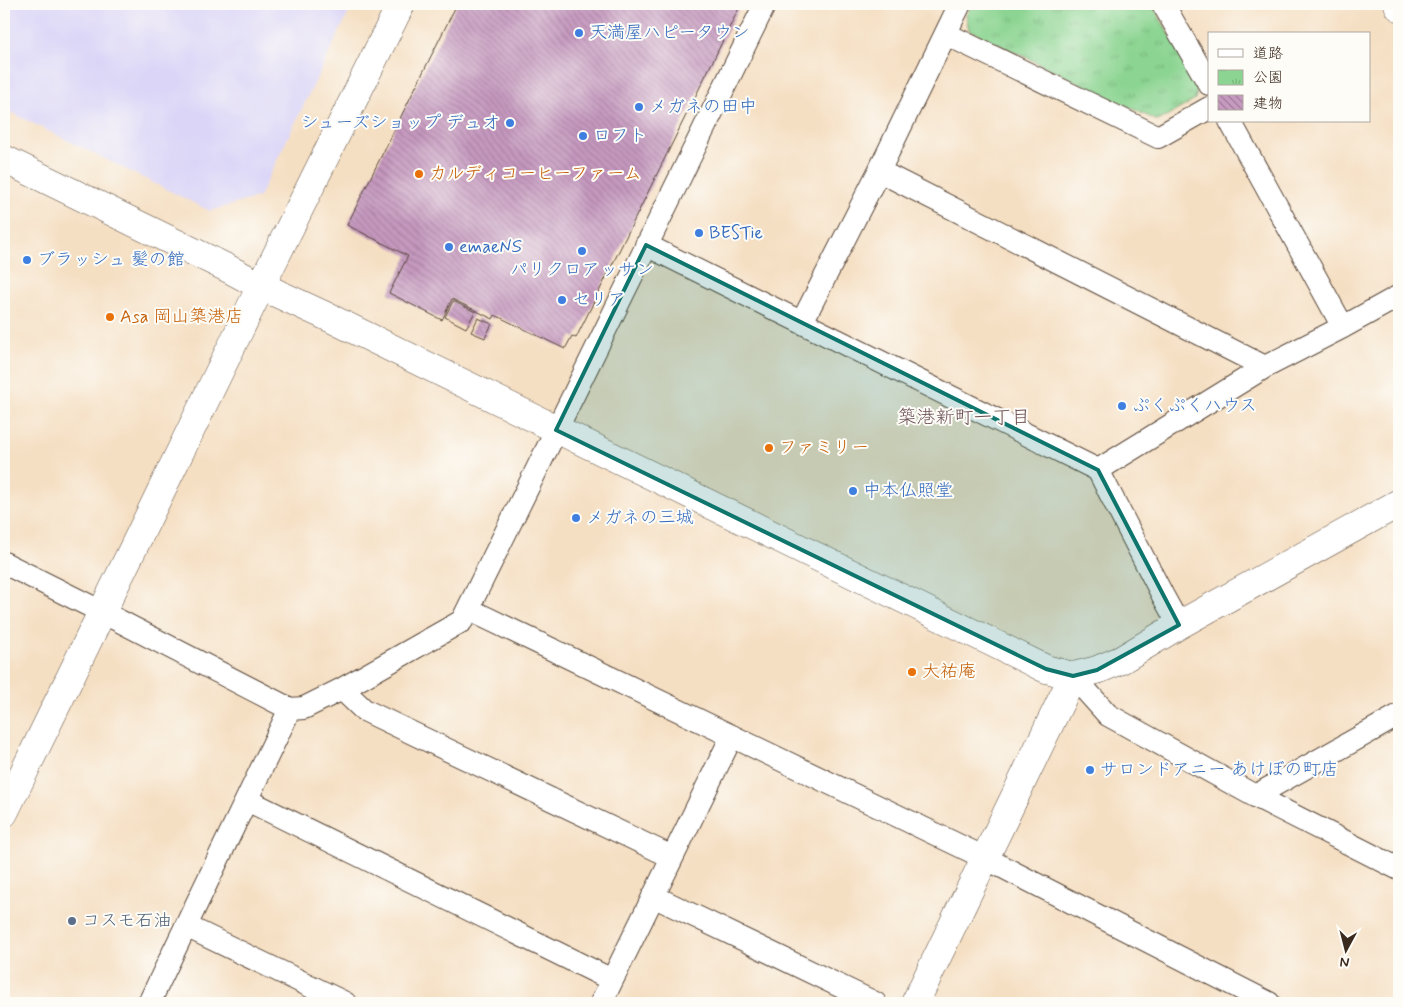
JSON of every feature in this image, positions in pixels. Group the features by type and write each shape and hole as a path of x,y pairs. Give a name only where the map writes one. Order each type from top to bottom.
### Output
{"street":[{"path":"4,813 401,4"},
{"path":"4,564 102,612 290,709 304,708 342,689 462,621 765,4"},
{"path":"802,322 880,171 960,4"},
{"path":"1163,4 1208,82"},
{"path":"946,34 1158,137 1208,109"},
{"path":"1231,122 1343,327"},
{"path":"4,159 1046,669 1072,676 1098,670 1121,660 1399,503"},
{"path":"880,171 1265,367"},
{"path":"646,245 1098,470 1179,626"},
{"path":"1098,470 1265,367 1399,296"},
{"path":"468,609 985,858 1258,1001"},
{"path":"1072,676 1108,715 1255,796 1399,869"},
{"path":"915,1003 1072,676"},
{"path":"342,689 364,710 672,857"},
{"path":"149,1003 290,709"},
{"path":"1255,796 1399,715"},
{"path":"601,1003 732,736"},
{"path":"247,800 612,980"},
{"path":"654,896 875,1003"},
{"path":"186,926 346,1003"}],"highlighted area":[{"path":"646,245 1098,470 1179,625 1097,670 1073,676 1046,669 556,430"}],"shaded area":[{"path":"4,4 353,4 259,197 210,211 4,109"}],"green space":[{"path":"972,4 1152,4 1198,84 1195,100 1158,121 969,30 966,15"}],"building":[{"path":"457,4 741,4 576,338 572,336 565,349 495,315 493,319 452,299 442,320 389,293 408,256 347,225"},
{"path":"453,301 475,312 466,328 445,317"},
{"path":"478,318 492,324 485,338 471,332"}],"place":[{"name":"天満屋ハピータウン","path":"579,33"},
{"name":"メガネの田中","path":"639,107"},
{"name":"シューズショップ デュオ","path":"510,123"},
{"name":"ロフト","path":"583,136"},
{"name":"カルディコーヒーファーム","path":"419,174"},
{"name":"BESTie","path":"699,233"},
{"name":"emaeNS","path":"449,247"},
{"name":"パリクロアッサン","path":"582,251"},
{"name":"ブラッシュ 髪の館","path":"27,260"},
{"name":"セリア","path":"562,300"},
{"name":"Asa 岡山築港店","path":"110,317"},
{"name":"ぷくぷくハウス","path":"1122,406"},
{"name":"ファミリー","path":"769,448"},
{"name":"中本仏照堂","path":"853,491"},
{"name":"メガネの三城","path":"576,518"},
{"name":"大祐庵","path":"912,672"},
{"name":"サロンドアニー あけぼの町店","path":"1090,770"},
{"name":"コスモ石油","path":"72,921"}],"district":[{"name":"築港新町一丁目","path":"964,417"}]}
